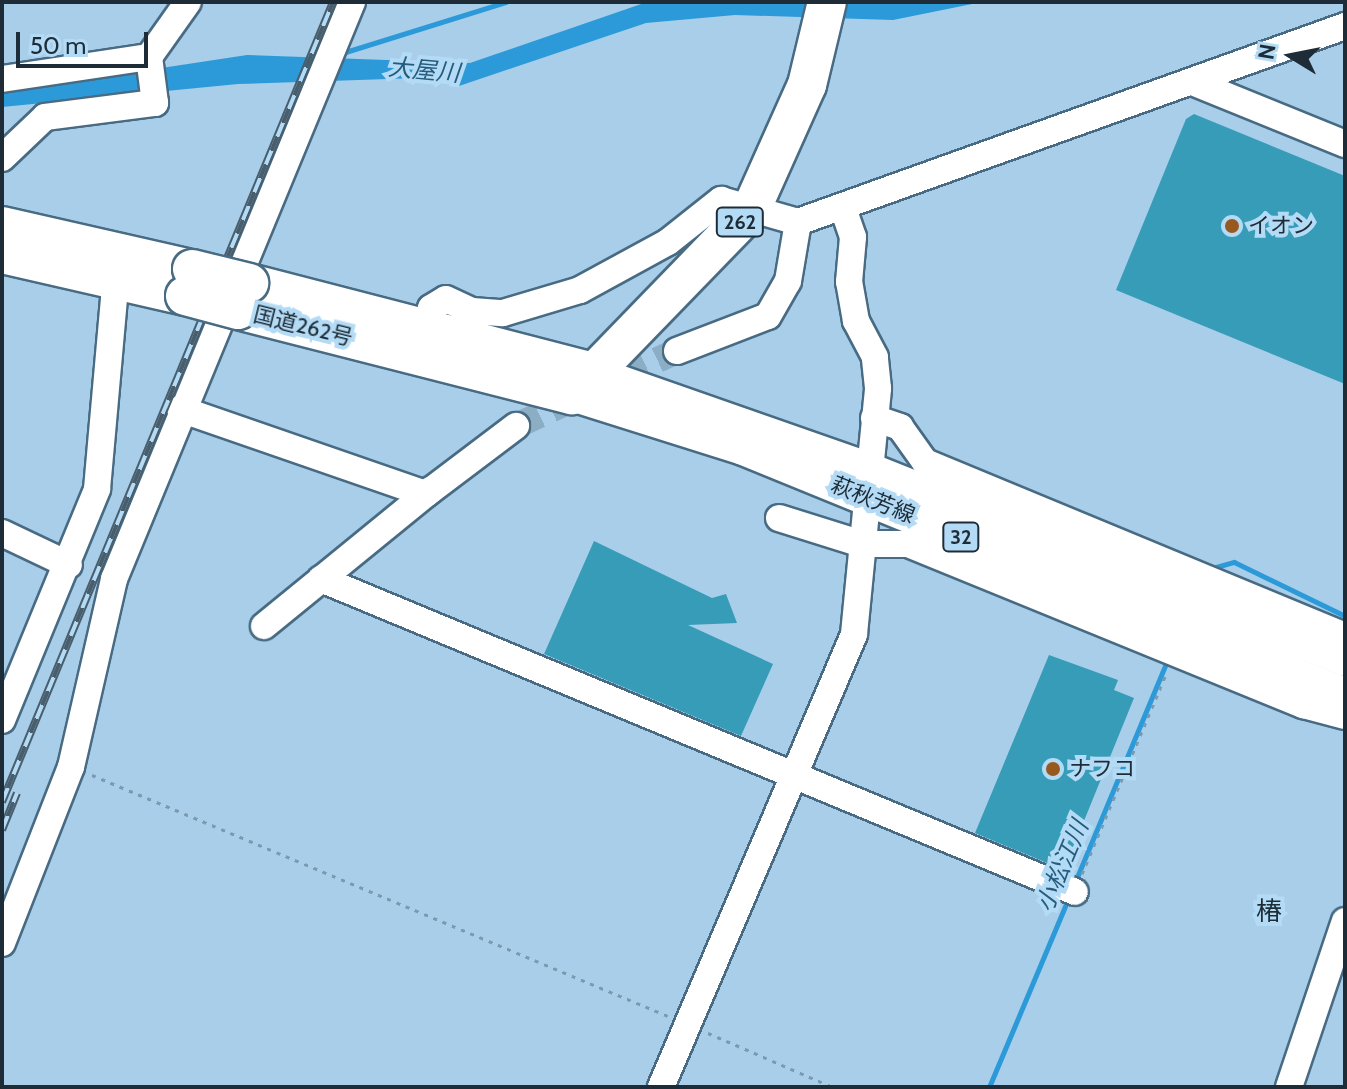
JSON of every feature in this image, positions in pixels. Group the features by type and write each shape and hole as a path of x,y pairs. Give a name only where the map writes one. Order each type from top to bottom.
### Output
{"highway":[{"name":"262","path":"583,383 751,210 786,139 825,17"},
{"name":"国道262号","path":"2,226 117,265 583,383"},
{"name":"国道262号","path":"2,254 117,265"},
{"name":"国道262号","path":"244,296 425,328 583,383"}],"main road":[{"name":"萩秋芳線","path":"583,383 867,483 1345,660"},
{"name":"萩秋芳線","path":"867,483 1345,694"}],"street":[{"path":"2,158 45,117 155,103 148,60 188,2"},
{"path":"2,943 71,767 114,579 180,409 352,2"},
{"path":"425,328 437,302 503,313 622,270 721,200 798,222 1195,83 1345,26"},
{"path":"2,79 148,60"},
{"path":"1195,83 1345,144"},
{"path":"661,1087 854,634 874,418 875,357 856,321 849,282 853,237 843,208"},
{"path":"677,351 768,316 788,281 798,222"},
{"path":"2,720 69,565 97,489 117,265"},
{"path":"180,409 426,494 516,426"},
{"path":"874,418 900,427 925,462 1345,636"},
{"path":"264,626 431,490"},
{"path":"779,518 862,544 908,544 1175,653 1345,716"},
{"path":"2,533 69,565"},
{"path":"321,579 794,779 1075,892"},
{"path":"1289,1087 1345,921"}],"path":[{"path":"1075,892 1175,653"},
{"path":"71,767 833,1087"}],"water":[{"name":"大屋川","path":"647,2 982,2 893,20 735,15 646,23 459,86 418,78 238,84 2,107 2,93 10,91 247,55 470,63"}],"building":[{"path":"1194,114 1345,176 1345,384 1116,290 1186,119"},
{"path":"594,541 712,598 726,594 737,623 688,625 773,664 741,736 544,654"},
{"name":"ナフコ","path":"1049,655 1118,680 1114,690 1134,698 1064,870 975,833"}],"waterway":[{"path":"339,54 506,2"},
{"name":"小松江川","path":"1209,569 1234,562 1345,616"},
{"name":"小松江川","path":"1075,882 1168,659"},
{"name":"小松江川","path":"989,1087 1068,899"}],"tunnel":[{"path":"516,426 677,351"}],"railway":[{"path":"2,802 333,2"},
{"path":"2,830 17,793"}],"place":[{"name":"イオン","path":"1232,226"},
{"name":"ナフコ","path":"1053,769"}],"district":[{"name":"椿","path":"1269,912"}]}
